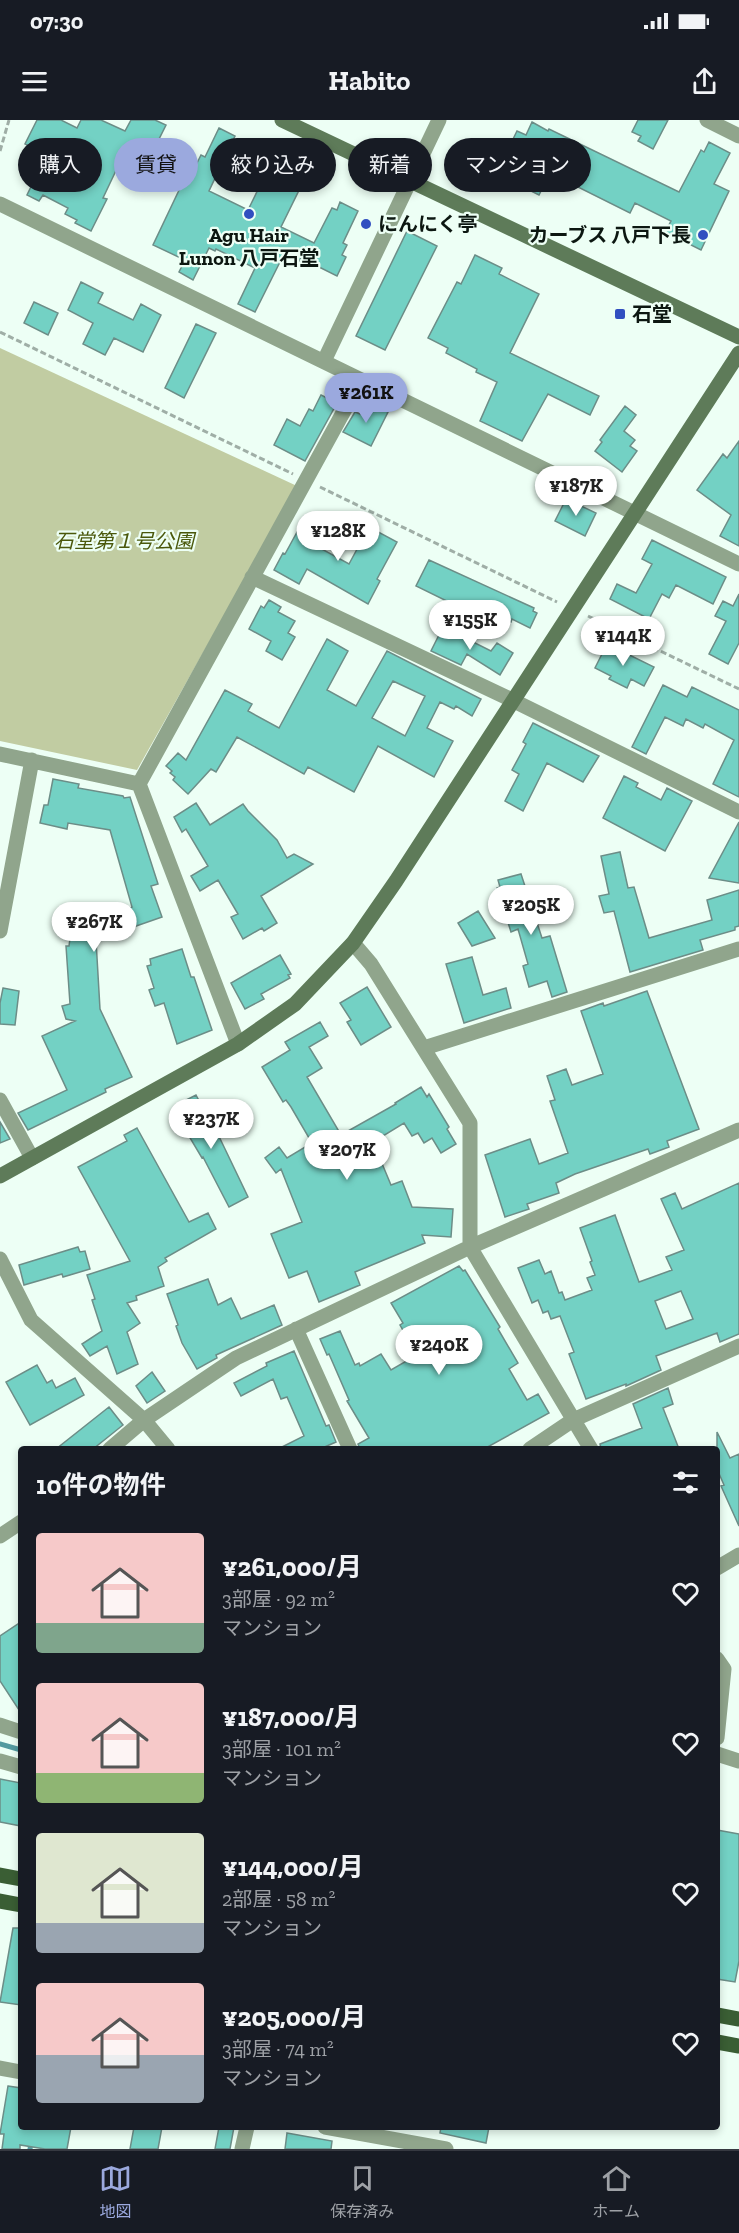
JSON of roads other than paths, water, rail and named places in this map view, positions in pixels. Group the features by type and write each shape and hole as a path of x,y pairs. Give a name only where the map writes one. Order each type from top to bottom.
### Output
{"main road":[{"path":"0,1875 18,1878"},
{"path":"0,1901 18,1904"},
{"path":"720,2016 739,2019"},
{"path":"720,2043 739,2046"}],"street":[{"path":"282,120 348,151"},
{"path":"430,138 439,120"},
{"path":"707,120 739,136"},
{"path":"432,191 739,338"},
{"path":"324,361 405,192"},
{"path":"0,204 739,564"},
{"path":"0,1176 238,1044 295,1004 353,943 396,881 739,353"},
{"path":"238,1044 139,784 361,380"},
{"path":"252,577 512,700 739,812"},
{"path":"0,754 139,784"},
{"path":"0,931 32,760"},
{"path":"353,943 371,964 470,1123 470,1247 589,1446"},
{"path":"424,1048 739,949"},
{"path":"0,1100 32,1158"},
{"path":"113,1446 144,1419 236,1358 470,1247 739,1130"},
{"path":"0,1259 31,1320 144,1419 166,1446"},
{"path":"296,1329 349,1446"},
{"path":"534,1446 573,1420 739,1346"},
{"path":"0,1536 18,1523"},
{"path":"720,1566 739,1556"},
{"path":"720,1664 723,1670 720,1704"},
{"path":"0,1725 18,1731"},
{"path":"720,1755 739,1761"},
{"path":"0,1761 18,1766"},
{"path":"0,2068 18,2071"},
{"path":"242,2149 246,2130"},
{"path":"342,2130 446,2149"}],"waterway":[{"path":"0,1744 18,1749"},
{"path":"30,2149 33,2130"}],"place":[{"name":"Agu Hair Lunon 八戸石堂","path":"249,214"},
{"name":"にんにく亭","path":"366,224"},
{"name":"カーブス 八戸下長","path":"703,235"},
{"name":"石堂","path":"620,314"}],"park label":[{"name":"石堂第１号公園","path":"124,541"}]}
